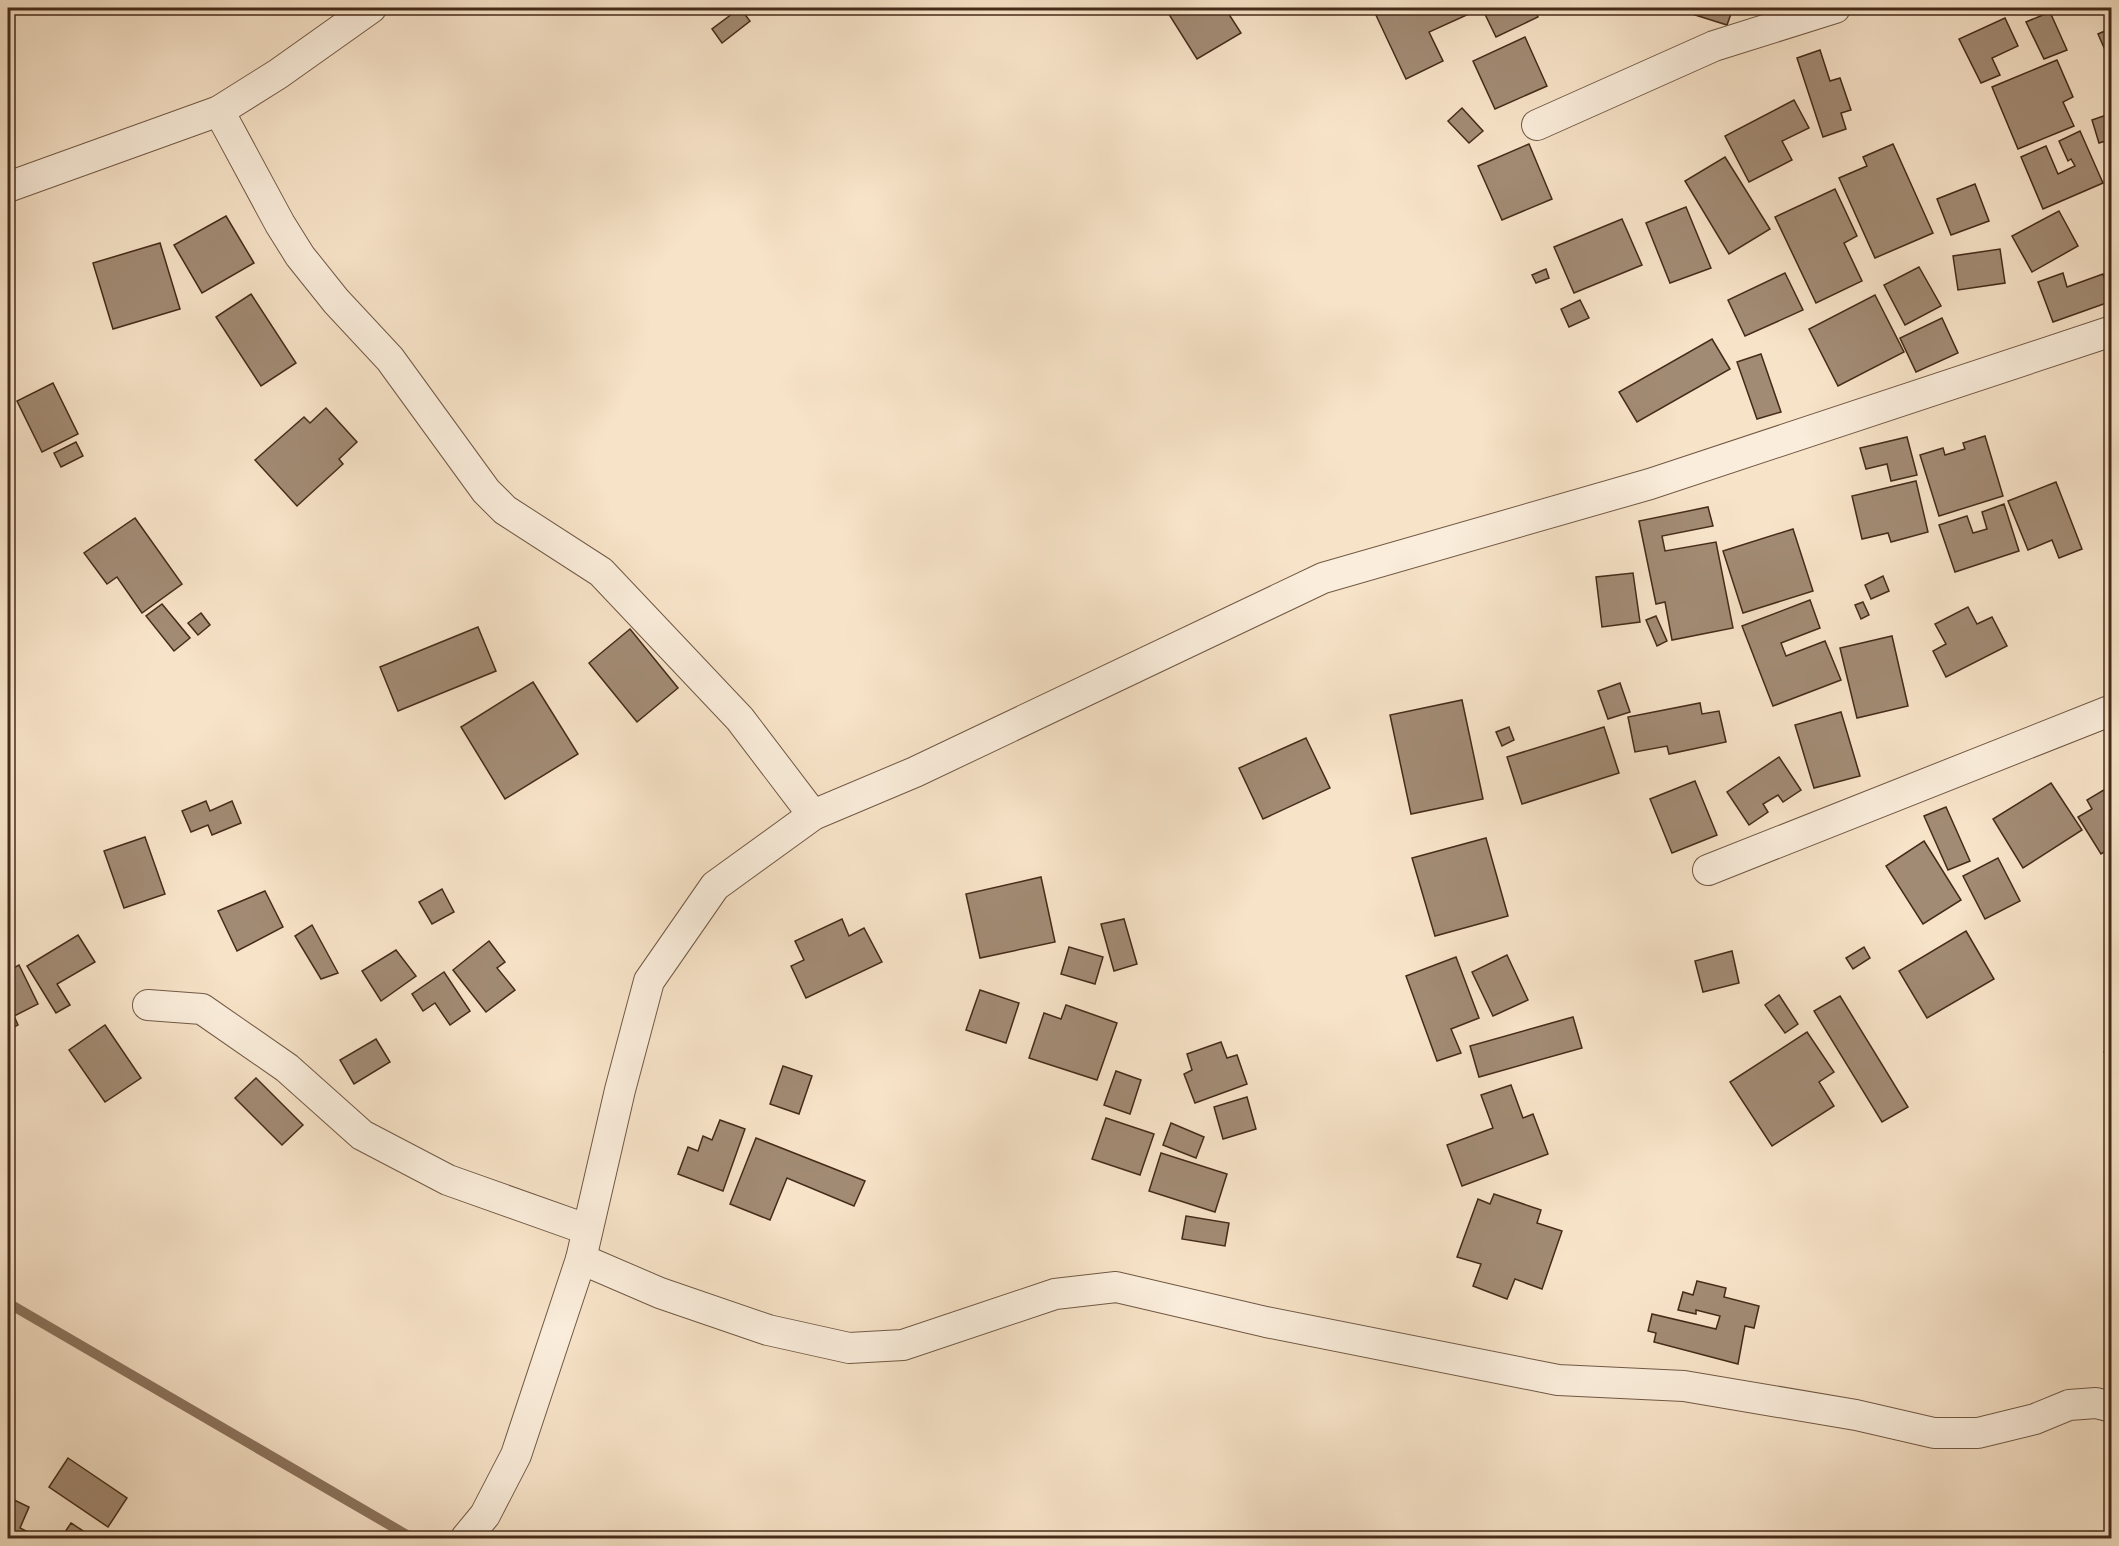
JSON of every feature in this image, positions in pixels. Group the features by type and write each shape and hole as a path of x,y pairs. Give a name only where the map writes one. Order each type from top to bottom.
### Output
{"street":[{"path":"8,187 219,111 278,74 371,8"},
{"path":"1537,124 1714,46 1835,8"},
{"path":"219,111 280,224 300,255 336,301 390,359 486,491 506,510 601,572 740,719 813,815"},
{"path":"466,1539 485,1515 516,1455 581,1259 586,1229 649,981 715,886 813,815 915,772 1323,578 1650,484 2112,331"},
{"path":"1708,870 2112,710"},
{"path":"148,1005 202,1009 287,1068 362,1135 448,1180 586,1229"},
{"path":"581,1259 660,1293 768,1330 849,1348 903,1345 1055,1294 1116,1287 1266,1322 1558,1380 1684,1386 1856,1415 1934,1433 1978,1433 2035,1419 2069,1404 2096,1403 2112,1407"}],"building":[{"path":"740,8 750,21 722,43 712,29"},
{"path":"1165,8 1225,8 1241,33 1197,59"},
{"path":"1381,8 1482,8 1429,32 1443,61 1406,79 1374,11"},
{"path":"1482,8 1534,8 1538,17 1496,37"},
{"path":"1673,8 1733,8 1727,25"},
{"path":"2050,12 2067,50 2044,59 2026,22"},
{"path":"2005,18 2018,46 1992,58 2000,75 1981,83 1959,39"},
{"path":"2112,28 2112,66 2098,34"},
{"path":"1525,37 1547,86 1495,109 1473,61"},
{"path":"1820,50 1830,81 1840,78 1851,110 1841,113 1846,129 1823,137 1797,58"},
{"path":"2057,60 2073,97 2063,102 2074,126 2018,149 1992,87"},
{"path":"1794,100 1809,128 1782,141 1792,160 1749,182 1725,136"},
{"path":"1462,108 1483,131 1469,143 1448,121"},
{"path":"2112,113 2112,139 2099,143 2092,120"},
{"path":"2080,131 2103,183 2043,209 2021,157 2046,146 2058,174 2075,166 2071,159 2068,161 2059,141"},
{"path":"1529,144 1552,199 1502,220 1478,166"},
{"path":"1893,144 1933,233 1875,258 1839,178 1867,166 1863,157"},
{"path":"1725,157 1770,229 1729,254 1685,181"},
{"path":"1975,184 1989,221 1951,235 1937,199"},
{"path":"1835,189 1857,236 1844,243 1862,281 1816,303 1775,217"},
{"path":"1686,207 1711,268 1670,283 1646,223"},
{"path":"2059,211 2078,246 2032,272 2012,236"},
{"path":"226,216 254,263 202,293 174,245"},
{"path":"1622,219 1642,265 1574,293 1554,247"},
{"path":"160,243 180,309 113,329 93,263"},
{"path":"2000,249 2005,283 1958,290 1953,256"},
{"path":"1919,267 1941,306 1905,325 1884,285"},
{"path":"1546,269 1549,278 1536,283 1532,275"},
{"path":"1785,273 1803,310 1745,336 1728,300"},
{"path":"2063,273 2067,287 2103,274 2112,301 2053,322 2038,282"},
{"path":"251,294 296,363 261,386 216,317"},
{"path":"1875,295 1904,352 1838,386 1809,329"},
{"path":"1580,300 1589,318 1569,327 1561,309"},
{"path":"1942,318 1958,353 1916,372 1900,338"},
{"path":"1712,339 1730,369 1637,422 1619,392"},
{"path":"1761,354 1781,412 1757,419 1737,362"},
{"path":"53,383 78,434 42,452 17,401"},
{"path":"326,408 357,442 339,459 343,464 297,506 255,460 304,417 310,423"},
{"path":"1985,436 2003,496 1939,516 1920,455 1943,448 1945,455 1965,449 1963,443"},
{"path":"1907,437 1917,475 1891,481 1887,464 1866,469 1860,448"},
{"path":"76,442 83,456 61,467 54,453"},
{"path":"2112,462 2112,478 2106,464"},
{"path":"1916,481 1928,532 1891,542 1888,533 1862,539 1852,496"},
{"path":"2056,482 2082,549 2059,558 2052,540 2028,550 2008,501"},
{"path":"2004,504 2019,551 1955,572 1939,525 1967,516 1973,533 1987,529 1982,512"},
{"path":"1708,507 1713,526 1662,536 1665,551 1716,542 1733,628 1672,640 1665,602 1656,604 1639,521"},
{"path":"135,518 182,584 142,613 117,577 107,584 84,553"},
{"path":"1793,529 1813,591 1743,613 1723,551"},
{"path":"1633,573 1640,622 1602,627 1596,577"},
{"path":"1883,576 1889,591 1871,599 1865,585"},
{"path":"1810,600 1820,628 1781,643 1786,656 1825,641 1841,680 1773,706 1742,626"},
{"path":"1863,602 1869,615 1861,619 1855,605"},
{"path":"162,604 190,638 174,651 146,616"},
{"path":"1968,607 1977,624 1992,617 2007,646 1946,677 1933,651 1946,644 1935,624"},
{"path":"201,613 210,625 198,635 188,623"},
{"path":"1656,616 1667,641 1657,646 1646,620"},
{"path":"478,627 496,671 398,711 380,667"},
{"path":"630,629 678,688 637,722 589,663"},
{"path":"1892,636 1908,706 1857,718 1840,648"},
{"path":"533,682 578,754 505,799 461,727"},
{"path":"1620,683 1630,712 1608,719 1598,691"},
{"path":"1462,700 1483,799 1411,814 1390,715"},
{"path":"1700,703 1702,714 1719,711 1726,742 1669,754 1667,746 1635,752 1628,717"},
{"path":"1841,712 1860,776 1814,788 1795,725"},
{"path":"1509,727 1514,740 1502,746 1496,732"},
{"path":"1604,727 1619,773 1522,804 1507,757"},
{"path":"1306,738 1330,788 1263,819 1239,768"},
{"path":"1779,757 1801,790 1783,802 1778,795 1763,804 1768,812 1749,825 1727,792"},
{"path":"1695,781 1717,835 1672,853 1650,799"},
{"path":"2051,783 2082,830 2023,868 1993,819"},
{"path":"2112,785 2112,847 2101,854 2078,817 2092,809 2087,800"},
{"path":"206,801 210,811 232,801 241,823 212,835 208,825 191,832 182,811"},
{"path":"1946,807 1970,861 1948,870 1924,816"},
{"path":"145,837 165,894 124,908 104,851"},
{"path":"1486,838 1508,916 1435,936 1412,858"},
{"path":"1924,841 1961,900 1923,924 1886,866"},
{"path":"1998,858 2020,901 1985,919 1963,876"},
{"path":"1041,877 1055,942 980,958 966,894"},
{"path":"442,889 454,912 432,924 419,902"},
{"path":"265,891 283,927 237,951 218,911"},
{"path":"842,919 849,936 864,928 882,962 806,998 791,966 804,960 795,941"},
{"path":"1124,919 1137,964 1114,971 1101,924"},
{"path":"312,925 338,973 321,979 295,936"},
{"path":"1966,931 1994,979 1927,1018 1899,971"},
{"path":"78,935 95,962 57,984 70,1005 56,1013 27,966"},
{"path":"489,941 505,962 497,968 515,990 486,1012 453,970"},
{"path":"1069,947 1103,957 1095,984 1061,974"},
{"path":"1864,947 1870,958 1853,969 1846,958"},
{"path":"396,950 416,976 381,1001 362,971"},
{"path":"1732,951 1739,983 1703,992 1695,961"},
{"path":"1507,955 1528,1000 1493,1016 1472,972"},
{"path":"1456,957 1479,1018 1451,1029 1461,1053 1437,1061 1406,976"},
{"path":"19,965 38,1004 14,1016 18,1025 8,1030 8,971"},
{"path":"444,972 470,1011 450,1025 435,1003 423,1011 412,994"},
{"path":"980,990 1019,1003 1006,1043 966,1030"},
{"path":"1779,995 1798,1024 1785,1033 1765,1005"},
{"path":"1840,996 1908,1107 1882,1122 1814,1011"},
{"path":"1066,1005 1117,1023 1097,1080 1029,1058 1044,1013 1061,1019"},
{"path":"1573,1017 1582,1048 1479,1077 1470,1046"},
{"path":"105,1025 141,1078 105,1102 69,1050"},
{"path":"1807,1032 1834,1072 1819,1082 1834,1106 1772,1146 1730,1082"},
{"path":"376,1039 390,1062 354,1084 340,1060"},
{"path":"1221,1042 1227,1058 1237,1055 1247,1084 1195,1103 1184,1074 1192,1070 1187,1054"},
{"path":"2112,1046 2112,1061 2104,1052"},
{"path":"783,1066 812,1076 799,1114 770,1104"},
{"path":"1116,1071 1141,1080 1130,1114 1104,1105"},
{"path":"256,1078 303,1125 282,1145 235,1098"},
{"path":"1511,1085 1523,1118 1533,1114 1548,1154 1462,1186 1447,1145 1493,1128 1481,1095"},
{"path":"1247,1097 1256,1129 1223,1139 1214,1107"},
{"path":"1106,1118 1154,1134 1140,1175 1092,1159"},
{"path":"720,1120 745,1129 723,1191 678,1174 688,1147 698,1151 703,1136 712,1140"},
{"path":"1171,1123 1204,1137 1196,1158 1163,1145"},
{"path":"756,1138 865,1181 854,1206 787,1178 770,1220 730,1204"},
{"path":"1161,1153 1227,1174 1215,1212 1149,1191"},
{"path":"1494,1194 1541,1210 1537,1223 1562,1231 1542,1289 1515,1279 1507,1299 1473,1286 1481,1264 1457,1257 1478,1199 1490,1204"},
{"path":"1186,1216 1229,1223 1225,1246 1182,1239"},
{"path":"1697,1281 1726,1288 1724,1297 1759,1306 1754,1328 1745,1326 1738,1364 1654,1342 1656,1333 1648,1331 1652,1314 1716,1329 1720,1316 1696,1310 1696,1314 1678,1310 1683,1292 1693,1295"},
{"path":"68,1458 127,1498 108,1527 49,1487"},
{"path":"8,1497 29,1507 20,1528 40,1538 8,1538"},
{"path":"71,1523 94,1538 61,1538"}],"waterway":[{"path":"8,1303 412,1538"}]}
